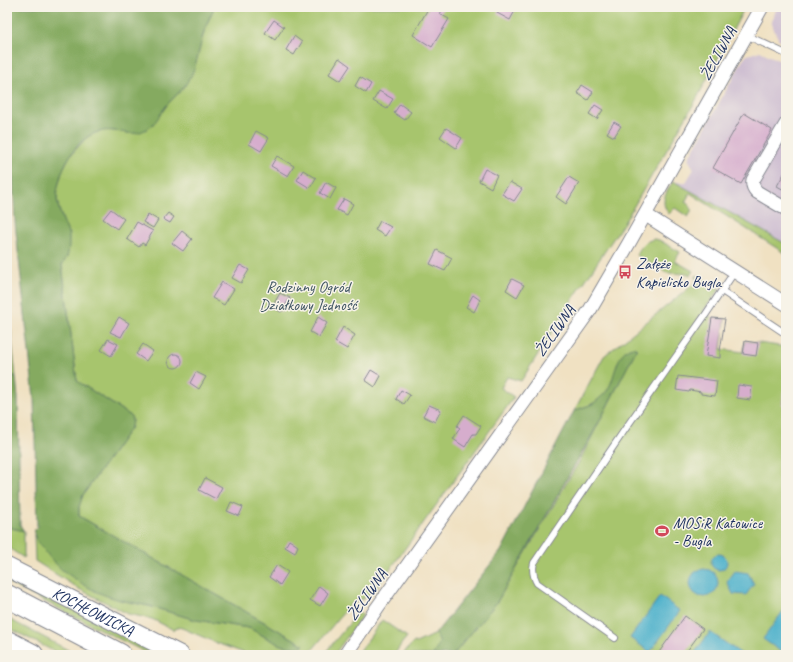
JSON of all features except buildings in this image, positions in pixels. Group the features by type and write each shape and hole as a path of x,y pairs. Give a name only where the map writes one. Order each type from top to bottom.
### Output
{"highway":[{"path":"7,596 120,655"},
{"path":"7,642 32,655"}],"main road":[{"name":"KOCHŁOWICKA","path":"7,567 180,655"}],"street":[{"name":"ŻELIWNA","path":"345,655 381,602 590,310 646,215 762,7"},
{"path":"786,124 752,184 757,192 786,209"},
{"path":"646,215 786,304"}],"lane":[{"path":"746,35 786,54"},
{"path":"615,638 537,583 533,574 534,563 735,272"},
{"path":"722,291 786,334"}],"shaded area":[{"path":"777,7 786,7 786,44 779,40 771,24"},
{"path":"760,51 786,64 786,244 675,182 686,182 694,169 688,159 745,56"}],"green space":[{"path":"7,7 214,7 205,29 191,76 184,87 166,106 152,125 142,131 134,133 107,131 93,134 86,138 71,154 65,165 57,190 60,212 69,235 68,255 62,265 77,381 131,416 132,420 131,427 83,495 79,507 79,516 304,645 297,648 280,645 249,628 196,620 149,606 120,600 97,592 62,570 51,559 34,535 37,527 34,398 15,223 7,46"},
{"name":"Rodzinny Ogród Działkowy Jedność","path":"214,7 745,7 696,100 627,218 521,381 507,377 501,388 514,397 373,593 349,606 308,655 250,655 219,644 182,628 177,627 174,630 152,619 128,614 79,589 35,561 34,535 45,550 120,600 149,606 196,620 249,628 270,640 304,645 79,516 79,507 83,495 131,427 132,420 131,416 77,381 62,265 67,256 69,234 59,209 57,190 63,169 70,156 85,139 93,133 104,130 116,131 163,111 183,88 198,55 204,32"},
{"path":"673,181 786,244 786,254 690,193 685,202 691,208 691,212 688,217 675,208 669,214 664,205 664,201"},
{"path":"654,239 659,240 680,252 675,261 693,271 690,275 667,273 636,255 645,243"},
{"name":"MOSiR Katowice - Bugla","path":"697,275 720,289 703,311 712,318 725,319 721,349 743,352 745,341 786,347 786,655 453,655 497,602 580,460 637,348 629,348 624,353 620,359 612,382 601,397 594,403 574,411 604,356 699,280 695,278"},
{"path":"7,295 16,377 7,373"},
{"path":"633,347 637,348 597,426 497,602 453,655 433,655 439,642 438,637 435,634 501,551 574,411 592,404 606,392 619,359 627,349"},
{"path":"7,373 16,377 18,397 20,525 24,531 7,527"},
{"path":"7,527 24,531 24,558 13,551 7,544"},
{"path":"12,578 164,655 151,655 10,584"},
{"path":"359,612 363,615 334,655 323,655"},
{"path":"7,618 78,655 61,655 7,627"},
{"path":"382,620 407,637 394,655 357,655"},
{"path":"435,634 440,641 440,645 433,655 403,655 414,642 416,643"}],"water":[{"path":"716,554 722,554 727,559 725,568 722,570 716,570 711,565 711,559"},
{"path":"704,569 714,573 718,583 714,593 704,597 694,593 690,583 694,573"},
{"path":"735,571 748,573 754,584 746,595 733,594 727,582"},
{"path":"660,596 680,611 650,652 630,638"},
{"path":"786,607 786,655 763,639"},
{"path":"710,632 743,655 693,655"}],"place":[{"name":"Załęże Kąpielisko Bugla","path":"625,272"},
{"name":"MOSiR Katowice - Bugla","path":"662,531"}]}
